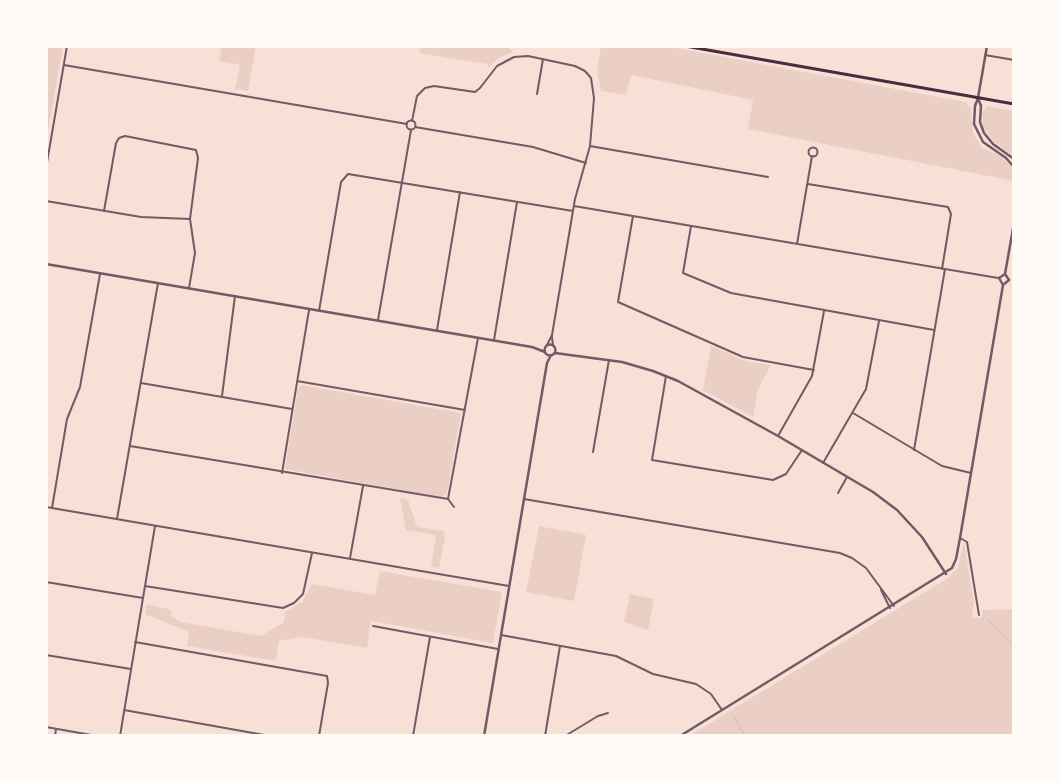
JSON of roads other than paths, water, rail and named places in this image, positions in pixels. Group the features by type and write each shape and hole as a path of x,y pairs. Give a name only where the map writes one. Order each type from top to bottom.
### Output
{"main road":[{"path":"685,46 1014,104"}],"street":[{"path":"46,168 67,46"},
{"path":"919,46 925,46"},
{"path":"987,46 975,106 974,121 977,135 986,145 1006,158 1014,167"},
{"path":"985,55 1014,60"},
{"path":"415,127 412,121 418,94 427,87 474,92 480,88 497,66 510,58 524,56 579,68 592,82 594,114 590,146 574,206 552,335 546,346 547,363 484,736"},
{"path":"537,94 543,59"},
{"path":"64,65 407,124 412,121"},
{"path":"978,98 982,106 980,122 984,134 993,144 1014,159"},
{"path":"378,320 410,130 407,124"},
{"path":"410,130 415,127 533,147 587,163"},
{"path":"104,211 116,143 119,138 125,136 196,150 198,158 190,219 195,249 189,288"},
{"path":"590,146 768,177"},
{"path":"797,244 812,156"},
{"path":"319,311 343,177 350,174 573,211"},
{"path":"808,184 948,207 951,214 944,269 914,450"},
{"path":"437,330 460,192"},
{"path":"46,201 141,217 190,219"},
{"path":"494,340 517,202"},
{"path":"574,206 999,278 1005,274"},
{"path":"633,216 618,302 744,357 814,370"},
{"path":"1014,223 1005,274 1009,280 1014,281"},
{"path":"691,226 683,273 740,296 934,330"},
{"path":"46,264 494,340 532,347 551,355"},
{"path":"52,508 67,419 80,387 100,274"},
{"path":"680,736 946,574 956,562 1003,285 999,278"},
{"path":"1003,285 1009,280"},
{"path":"118,519 158,283"},
{"path":"222,396 235,296"},
{"path":"282,472 309,309"},
{"path":"778,436 810,383 824,311"},
{"path":"823,463 867,386 879,320"},
{"path":"552,335 555,353"},
{"path":"448,499 478,338"},
{"path":"532,347 554,347 569,353"},
{"path":"547,363 551,355 555,353 569,353 634,365 666,376 778,436 879,496 904,516 922,537 946,574"},
{"path":"593,452 609,360"},
{"path":"666,376 652,460 773,480 786,474 802,450"},
{"path":"297,381 465,410"},
{"path":"141,383 292,409"},
{"path":"853,413 944,468 971,473"},
{"path":"130,446 448,499 454,507"},
{"path":"838,493 847,477"},
{"path":"350,559 363,486"},
{"path":"524,499 840,553 862,565 879,586 892,607"},
{"path":"46,507 509,586"},
{"path":"120,736 155,526"},
{"path":"960,538 965,539 967,542 979,615"},
{"path":"145,586 283,608 294,603 303,594 312,552"},
{"path":"46,582 143,598"},
{"path":"372,626 498,649"},
{"path":"501,635 616,656 656,675 694,682 711,694 722,710"},
{"path":"413,736 430,637"},
{"path":"135,642 327,676 328,683 319,736"},
{"path":"545,736 560,646"},
{"path":"46,654 131,669"},
{"path":"124,710 270,736"},
{"path":"565,736 598,716 608,713"},
{"path":"46,728 97,736"},
{"path":"55,736 56,729"}],"waterway":[{"path":"988,620 1014,647"},
{"path":"733,715 745,736"}]}
